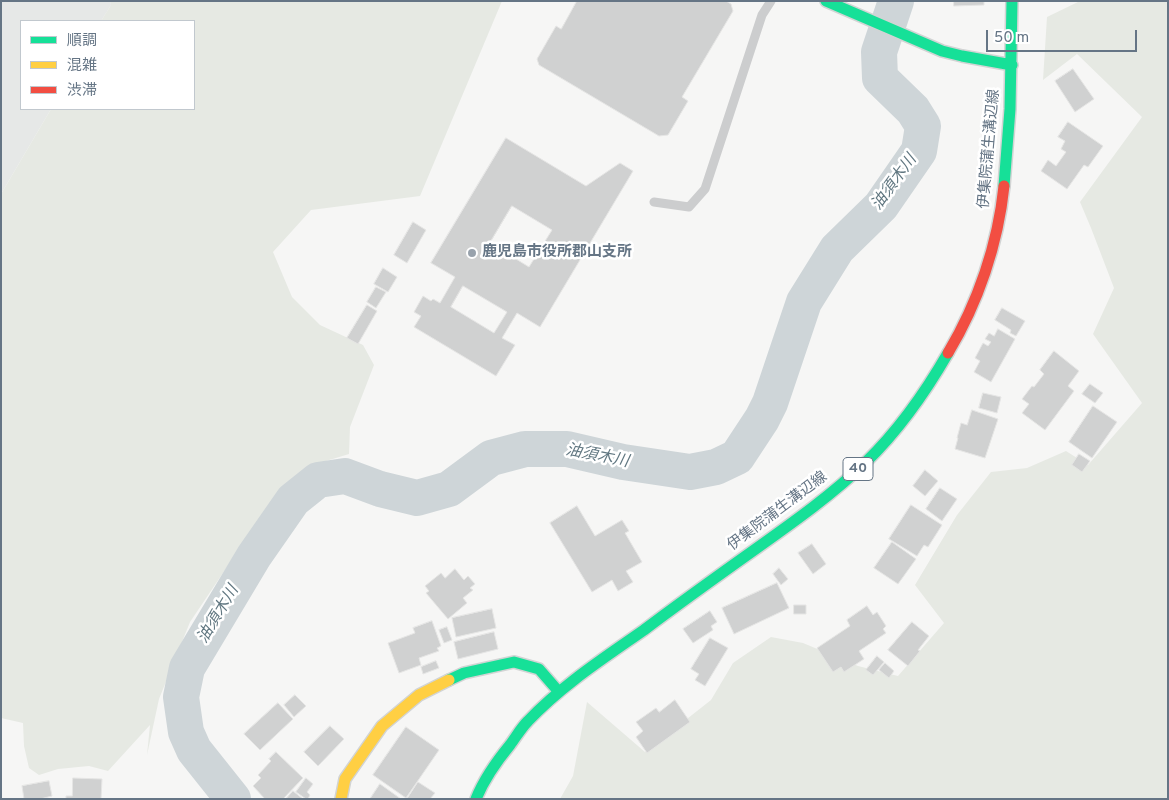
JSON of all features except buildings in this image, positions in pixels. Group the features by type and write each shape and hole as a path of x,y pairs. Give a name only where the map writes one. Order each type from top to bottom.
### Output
{"main road":[{"path":"826,1 942,51 1012,65"},
{"name":"伊集院蒲生溝辺線","path":"476,799 481,786 501,755 530,719 559,692 821,501 868,461 897,428 941,368 971,310 989,257 1000,216 1007,168 1012,65 1012,1"},
{"path":"341,799 346,779 382,726 419,695 464,673 514,662 539,669 559,692"}],"lane":[{"path":"654,202 689,207 705,189 762,15 771,1"}],"shaded area":[{"path":"1,1 110,1 111,5 102,20 20,20 20,110 50,110 1,194"},
{"path":"110,1 502,1 420,196 311,210 273,252 292,297 320,325 363,345 374,365 350,427 349,454 316,464 270,503 190,622 159,699 147,755 150,725 108,771 89,766 58,769 39,775 29,768 24,746 23,723 1,718 1,194 50,110 195,110 195,20 102,20 111,5"},
{"path":"1080,1 1168,1 1168,799 560,799 573,776 587,702 645,752 711,700 733,663 771,637 803,643 858,666 898,676 944,623 915,585 957,515 991,472 1027,468 1066,451 1088,465 1142,403 1093,334 1114,288 1080,202 1142,117 1077,54 1043,80 1047,17"}],"waterway":[{"name":"油須木川","path":"233,799 194,750 186,732 181,697 187,668 254,556 293,500 318,480 345,476 380,489 417,498 449,489 491,458 525,449 567,449 623,462 690,472 716,467 737,457 762,419 770,403 804,302 837,249 881,206 919,151 923,126 913,110 880,78 879,52 896,1"}],"traffic: fast":[{"path":"826,1 942,51 1012,65"},
{"path":"1004,186 1010,109 1012,1"},
{"path":"476,799 491,771 523,727 541,708 569,684 827,496 866,462 890,437 911,410 948,353"},
{"path":"449,680 464,673 514,662 539,669 559,692"}],"traffic: slow":[{"path":"341,799 345,779 382,726 419,695 449,680"}],"traffic: jam":[{"path":"948,353 969,314 985,272 997,230 1004,186"}],"place":[{"name":"鹿児島市役所郡山支所","path":"472,253"}]}
